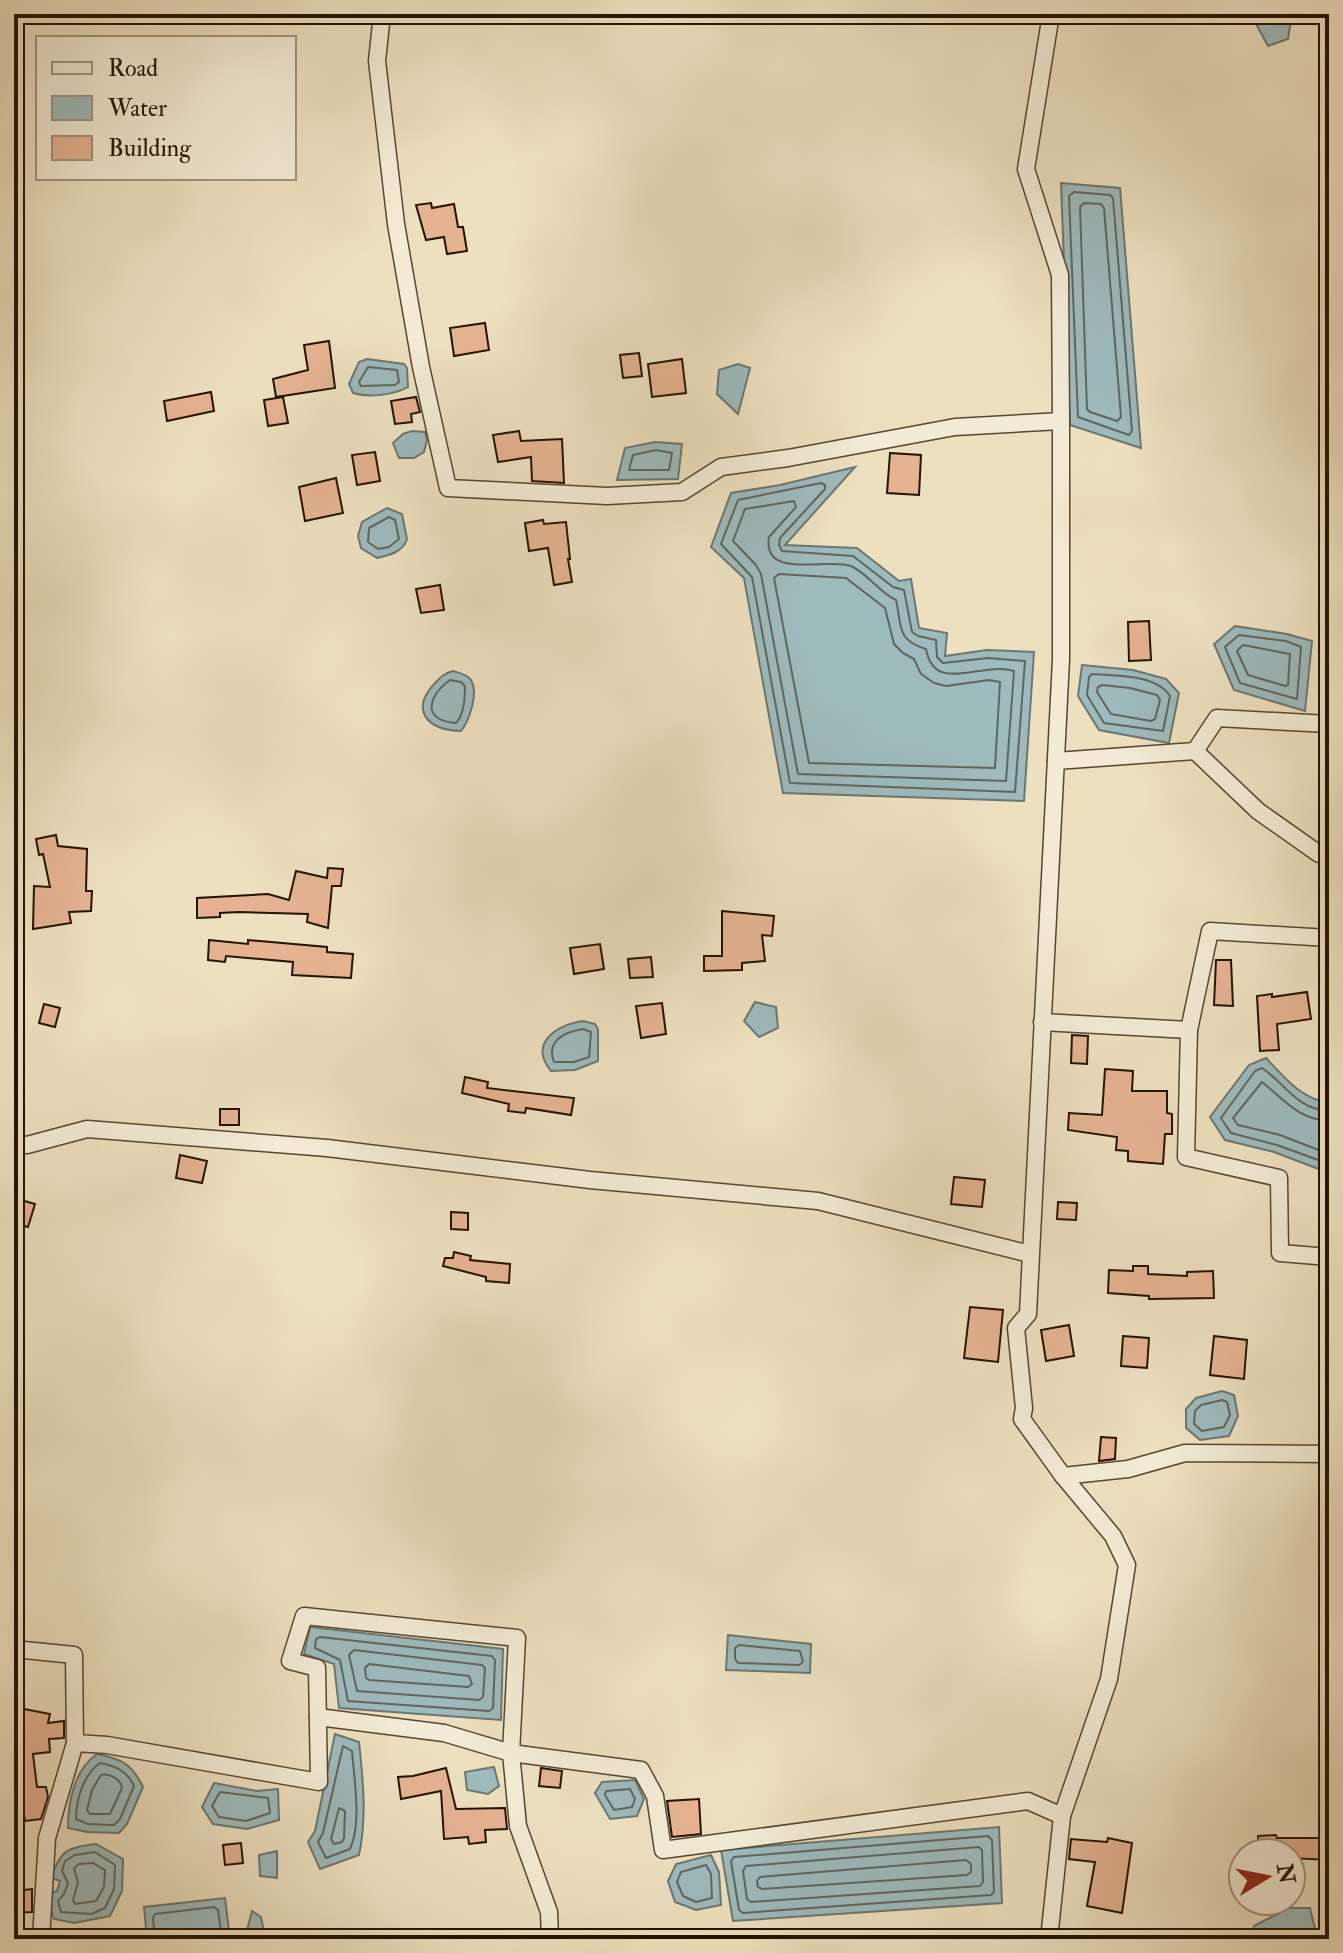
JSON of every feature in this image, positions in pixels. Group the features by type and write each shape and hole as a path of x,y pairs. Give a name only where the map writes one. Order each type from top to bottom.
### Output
{"street":[{"path":"382,14 377,61 396,224 421,367 448,488 607,496 682,492 721,467 788,458 955,427 1061,421"},
{"path":"1049,1939 1062,1816 1109,1679 1127,1565 1113,1536 1063,1476 1022,1419 1024,1408 1016,1328 1028,1314 1061,659 1060,275 1026,169 1051,14"},
{"path":"1195,751 1217,718 1328,724 1329,707"},
{"path":"1056,761 1195,751 1258,811 1319,854 1329,854"},
{"path":"1329,938 1210,931 1189,1030 1186,1157 1279,1178 1280,1253 1329,1257"},
{"path":"1042,1022 1189,1030"},
{"path":"14,1144 27,1145 87,1129 327,1148 590,1180 818,1201 1030,1254"},
{"path":"1063,1476 1128,1469 1185,1453 1329,1454"},
{"path":"75,1743 107,1745 319,1782 317,1668 290,1661 304,1616 517,1638 511,1753 518,1826 549,1912 550,1939"},
{"path":"14,1649 74,1655 75,1743 47,1838 41,1939"},
{"path":"318,1717 444,1733 511,1753 641,1770 655,1796 663,1850 1028,1801 1062,1816"}],"water":[{"path":"1255,14 1292,14 1288,39 1268,46 1254,20"},
{"path":"1061,183 1120,188 1141,448 1070,425"},
{"path":"367,359 404,364 408,387 381,395 353,393 349,384 359,362"},
{"path":"738,364 750,368 738,414 717,394 719,370"},
{"path":"412,431 425,432 424,452 414,458 399,458 393,443"},
{"path":"655,442 682,444 678,479 617,480 625,448"},
{"path":"855,467 785,545 857,548 899,581 911,579 919,628 947,633 945,656 987,650 1034,652 1024,801 783,793 744,578 711,547 731,493"},
{"path":"387,508 402,514 407,539 399,550 377,558 361,548 358,536 362,522"},
{"path":"1235,626 1312,641 1305,711 1234,690 1214,644"},
{"path":"1082,665 1133,670 1166,679 1179,693 1169,743 1099,730 1078,696"},
{"path":"453,671 471,680 474,692 472,707 461,731 439,727 426,717 423,710 428,692 442,676"},
{"path":"755,1002 776,1007 778,1028 759,1037 744,1021"},
{"path":"583,1021 595,1024 598,1029 598,1061 575,1070 551,1071 545,1061 544,1044 555,1031"},
{"path":"1266,1058 1302,1092 1329,1103 1329,1173 1274,1152 1225,1140 1210,1117 1249,1065"},
{"path":"1222,1391 1234,1395 1238,1416 1229,1436 1200,1440 1186,1428 1186,1409 1196,1398"},
{"path":"310,1627 503,1649 501,1720 339,1708 334,1664 304,1654"},
{"path":"728,1635 811,1644 810,1673 726,1670"},
{"path":"335,1734 359,1742 363,1827 359,1855 320,1869 308,1842 315,1831"},
{"path":"97,1754 125,1764 143,1787 127,1824 119,1833 68,1828 74,1787 83,1769"},
{"path":"494,1767 499,1786 488,1794 467,1790 465,1772"},
{"path":"635,1780 644,1799 637,1816 610,1819 595,1793 602,1782"},
{"path":"214,1783 257,1791 278,1789 279,1820 247,1829 213,1824 202,1807"},
{"path":"999,1827 1002,1903 733,1921 721,1850"},
{"path":"96,1844 123,1859 122,1891 110,1916 74,1923 54,1919 49,1894 57,1891 60,1881 51,1878 58,1861 72,1849"},
{"path":"277,1851 277,1878 260,1876 259,1855"},
{"path":"711,1855 719,1872 721,1905 696,1910 675,1902 668,1881 676,1864"},
{"path":"225,1898 230,1939 147,1939 144,1907"},
{"path":"1307,1908 1310,1908 1316,1933 1289,1939 1251,1937 1254,1926 1272,1917 1307,1917"},
{"path":"252,1911 261,1917 264,1932 276,1934 280,1939 252,1939 247,1930"}],"building":[{"path":"431,203 432,208 454,204 458,227 463,227 467,251 447,254 444,237 426,240 416,205"},
{"path":"485,323 489,350 454,356 450,328"},
{"path":"329,341 335,388 276,397 273,379 308,370 304,345"},
{"path":"639,353 642,376 623,378 620,355"},
{"path":"682,359 686,393 652,397 648,364"},
{"path":"211,392 214,411 167,421 164,401"},
{"path":"283,397 288,423 268,426 264,400"},
{"path":"416,397 420,412 411,414 412,422 395,424 391,401"},
{"path":"519,431 521,441 562,439 564,483 532,481 531,457 498,462 493,435"},
{"path":"375,452 380,481 357,485 352,455"},
{"path":"890,453 921,455 919,495 887,493"},
{"path":"336,478 343,513 305,521 299,487"},
{"path":"543,520 544,524 566,522 572,582 554,585 548,548 529,551 525,523"},
{"path":"440,585 444,610 421,613 416,589"},
{"path":"1149,621 1151,660 1129,661 1128,622"},
{"path":"56,835 58,846 87,849 86,891 92,891 91,911 69,912 71,923 33,929 34,886 50,887 43,854 39,855 36,839"},
{"path":"328,868 343,869 341,886 332,886 328,928 307,922 308,914 239,912 197,918 197,898 268,894 289,900 296,871 327,878"},
{"path":"722,911 774,916 772,936 762,935 765,961 742,963 742,970 704,971 704,956 722,956"},
{"path":"209,940 327,947 327,952 353,954 351,978 292,975 293,962 226,956 225,962 208,960"},
{"path":"600,944 604,969 574,974 570,948"},
{"path":"651,957 653,977 630,978 628,959"},
{"path":"1216,960 1231,960 1233,1006 1214,1005"},
{"path":"1307,992 1311,1019 1277,1024 1279,1050 1260,1051 1257,996"},
{"path":"662,1003 666,1034 641,1038 636,1006"},
{"path":"44,1004 60,1008 55,1027 39,1023"},
{"path":"1072,1035 1088,1036 1087,1064 1071,1063"},
{"path":"1105,1069 1133,1071 1132,1091 1167,1091 1167,1113 1172,1114 1172,1134 1165,1134 1163,1164 1128,1161 1128,1151 1116,1150 1117,1137 1068,1130 1069,1113 1102,1115"},
{"path":"465,1077 488,1082 487,1088 574,1098 571,1115 526,1108 525,1113 508,1111 509,1104 462,1093"},
{"path":"220,1109 239,1109 239,1125 220,1125"},
{"path":"180,1155 207,1161 202,1183 176,1178"},
{"path":"954,1177 985,1180 982,1207 951,1204"},
{"path":"14,1198 35,1204 28,1227 14,1223"},
{"path":"1058,1202 1077,1203 1076,1220 1057,1219"},
{"path":"451,1212 468,1213 468,1230 451,1229"},
{"path":"454,1252 471,1256 470,1260 510,1264 509,1283 486,1281 486,1277 443,1266 445,1258 453,1258"},
{"path":"1133,1266 1148,1266 1148,1274 1187,1276 1187,1272 1213,1271 1214,1298 1149,1299 1149,1296 1108,1293 1109,1270 1133,1271"},
{"path":"970,1307 1003,1310 998,1362 964,1358"},
{"path":"1069,1325 1074,1356 1046,1361 1041,1330"},
{"path":"1123,1336 1149,1338 1147,1368 1121,1366"},
{"path":"1214,1336 1247,1340 1244,1379 1210,1375"},
{"path":"1101,1437 1116,1438 1115,1459 1099,1461"},
{"path":"14,1707 50,1714 48,1723 64,1721 64,1738 49,1739 50,1752 33,1754 37,1787 46,1787 48,1797 41,1819 25,1821 21,1809 17,1777 14,1777"},
{"path":"446,1768 456,1809 505,1808 507,1829 485,1830 486,1842 469,1844 468,1837 444,1839 441,1791 401,1799 398,1777"},
{"path":"541,1768 562,1771 560,1788 539,1786"},
{"path":"699,1799 701,1834 672,1837 667,1801"},
{"path":"1108,1838 1132,1843 1122,1913 1087,1906 1095,1862 1069,1859 1071,1839 1107,1842"},
{"path":"1307,1838 1328,1838 1329,1860 1307,1859"},
{"path":"241,1843 243,1863 225,1865 223,1845"},
{"path":"32,1889 32,1912 14,1913 14,1891"}]}
